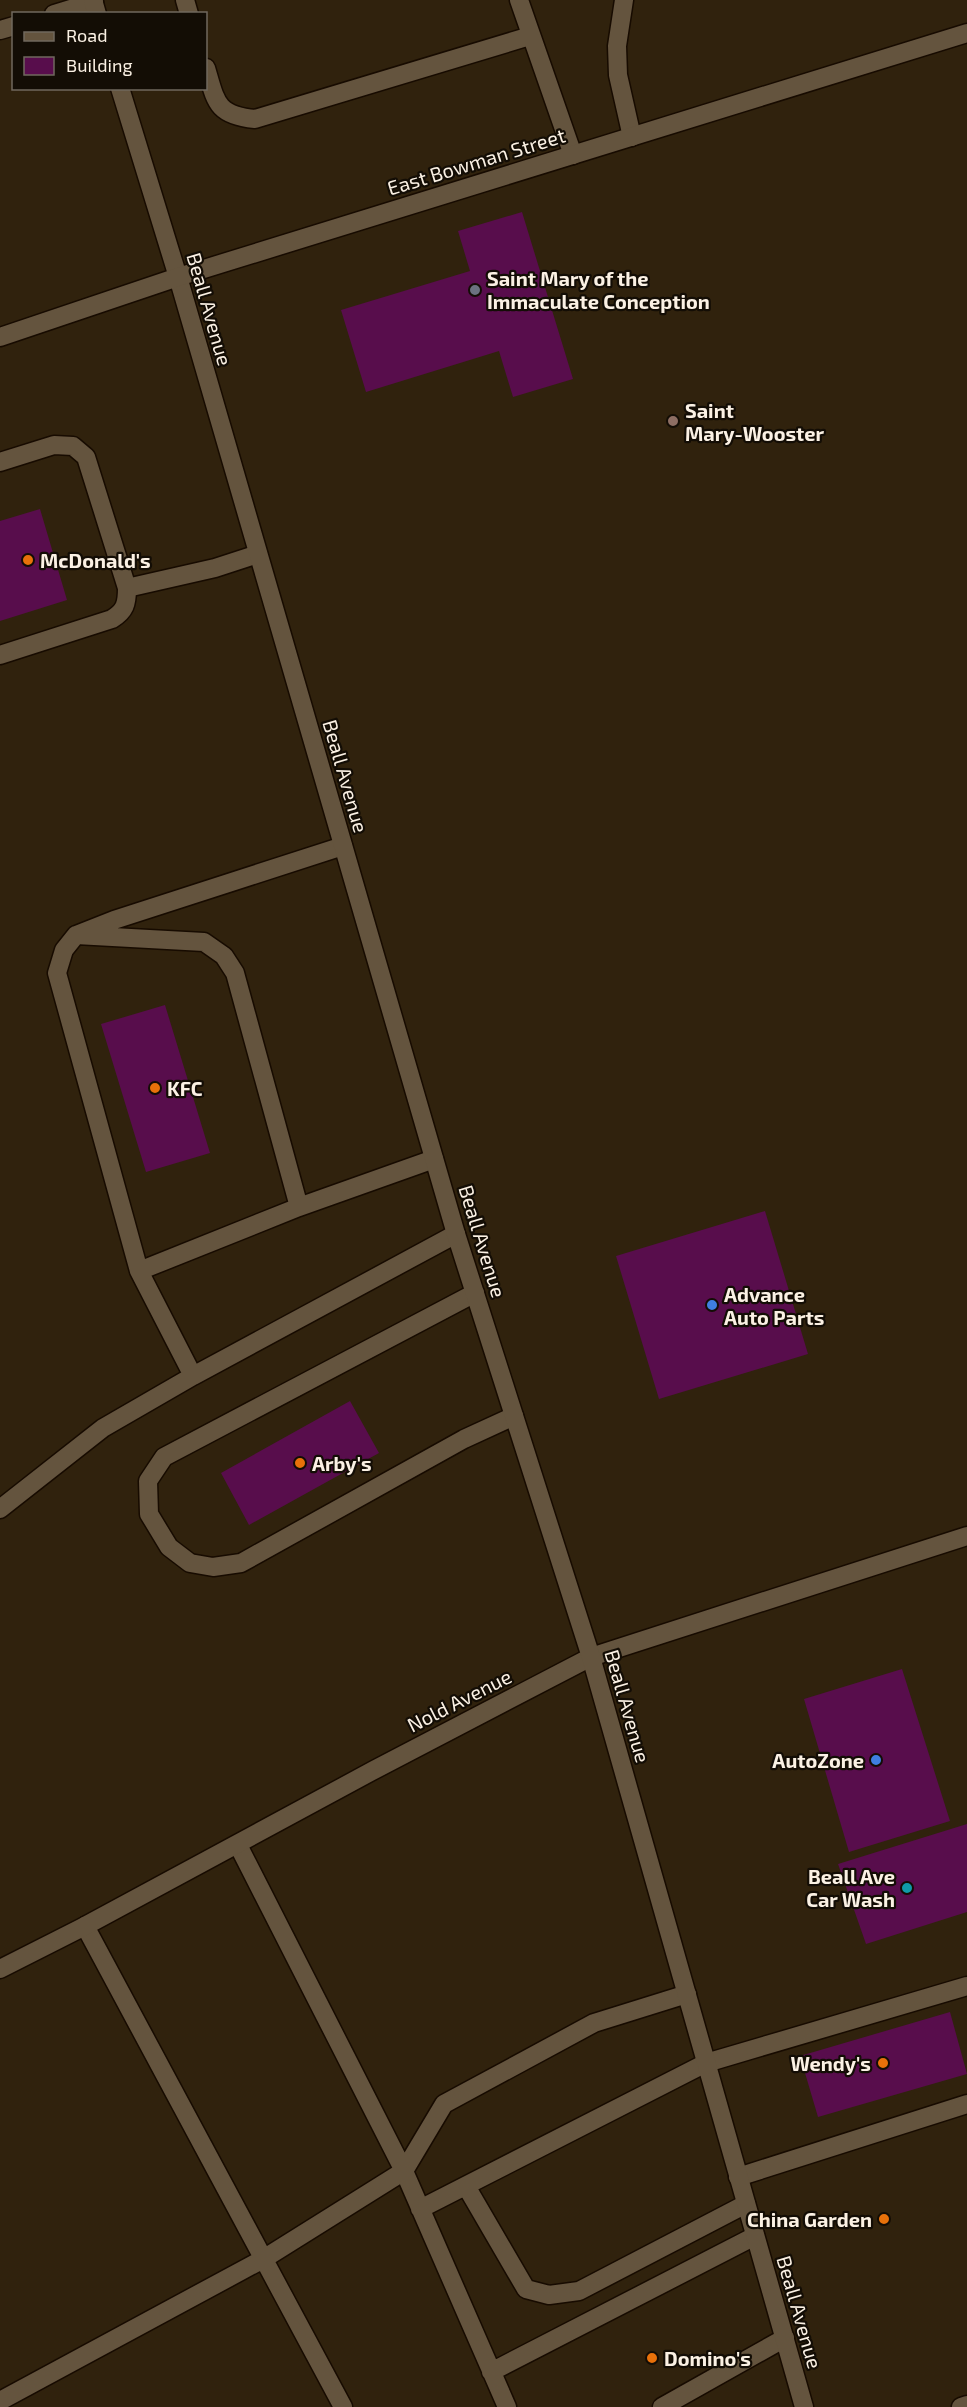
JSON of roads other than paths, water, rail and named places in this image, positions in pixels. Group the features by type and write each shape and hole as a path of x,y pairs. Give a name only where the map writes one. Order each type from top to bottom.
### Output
{"street":[{"path":"519,0 573,154"},
{"path":"624,0 617,46 618,75 632,137"},
{"path":"63,12 95,5"},
{"name":"East Bowman Street","path":"0,337 178,277 967,33"},
{"path":"207,71 216,101 235,117 255,119 530,36"},
{"name":"Beall Avenue","path":"121,90 178,277 456,1234 591,1657 804,2407"},
{"path":"0,462 54,445 74,446 87,457 127,588 127,601 123,612 112,620 0,655"},
{"path":"127,588 215,568 258,554"},
{"path":"193,1376 139,1271 57,973 64,950 76,935 114,920 343,846"},
{"path":"76,935 204,942 224,956 235,973 299,1207"},
{"path":"139,1271 299,1207 434,1159"},
{"path":"0,1509 103,1428 193,1376 456,1234"},
{"path":"475,1293 164,1457 148,1481 149,1514 169,1547 190,1563 213,1567 241,1563 464,1438 514,1416"},
{"name":"Nold Avenue","path":"0,1969 591,1657 967,1536"},
{"path":"238,1845 404,2171 507,2407"},
{"path":"85,1926 343,2407"},
{"path":"420,2209 706,2063 967,1986"},
{"path":"0,2401 265,2258 404,2171 444,2104 594,2023 687,1994"},
{"path":"738,2177 967,2104"},
{"path":"465,2186 526,2289 549,2295 579,2291 746,2204"},
{"path":"490,2372 755,2236"},
{"path":"662,2407 785,2338"},
{"path":"961,2407 967,2405"}],"place":[{"name":"Saint Mary of the Immaculate Conception","path":"475,290"},
{"name":"Saint Mary-Wooster","path":"673,421"},
{"name":"McDonald's","path":"28,560"},
{"name":"KFC","path":"155,1088"},
{"name":"Advance Auto Parts","path":"712,1305"},
{"name":"Arby's","path":"300,1463"},
{"name":"AutoZone","path":"876,1760"},
{"name":"Beall Ave Car Wash","path":"907,1888"},
{"name":"Wendy's","path":"883,2063"},
{"name":"China Garden","path":"884,2219"},
{"name":"Domino's","path":"652,2358"}]}
